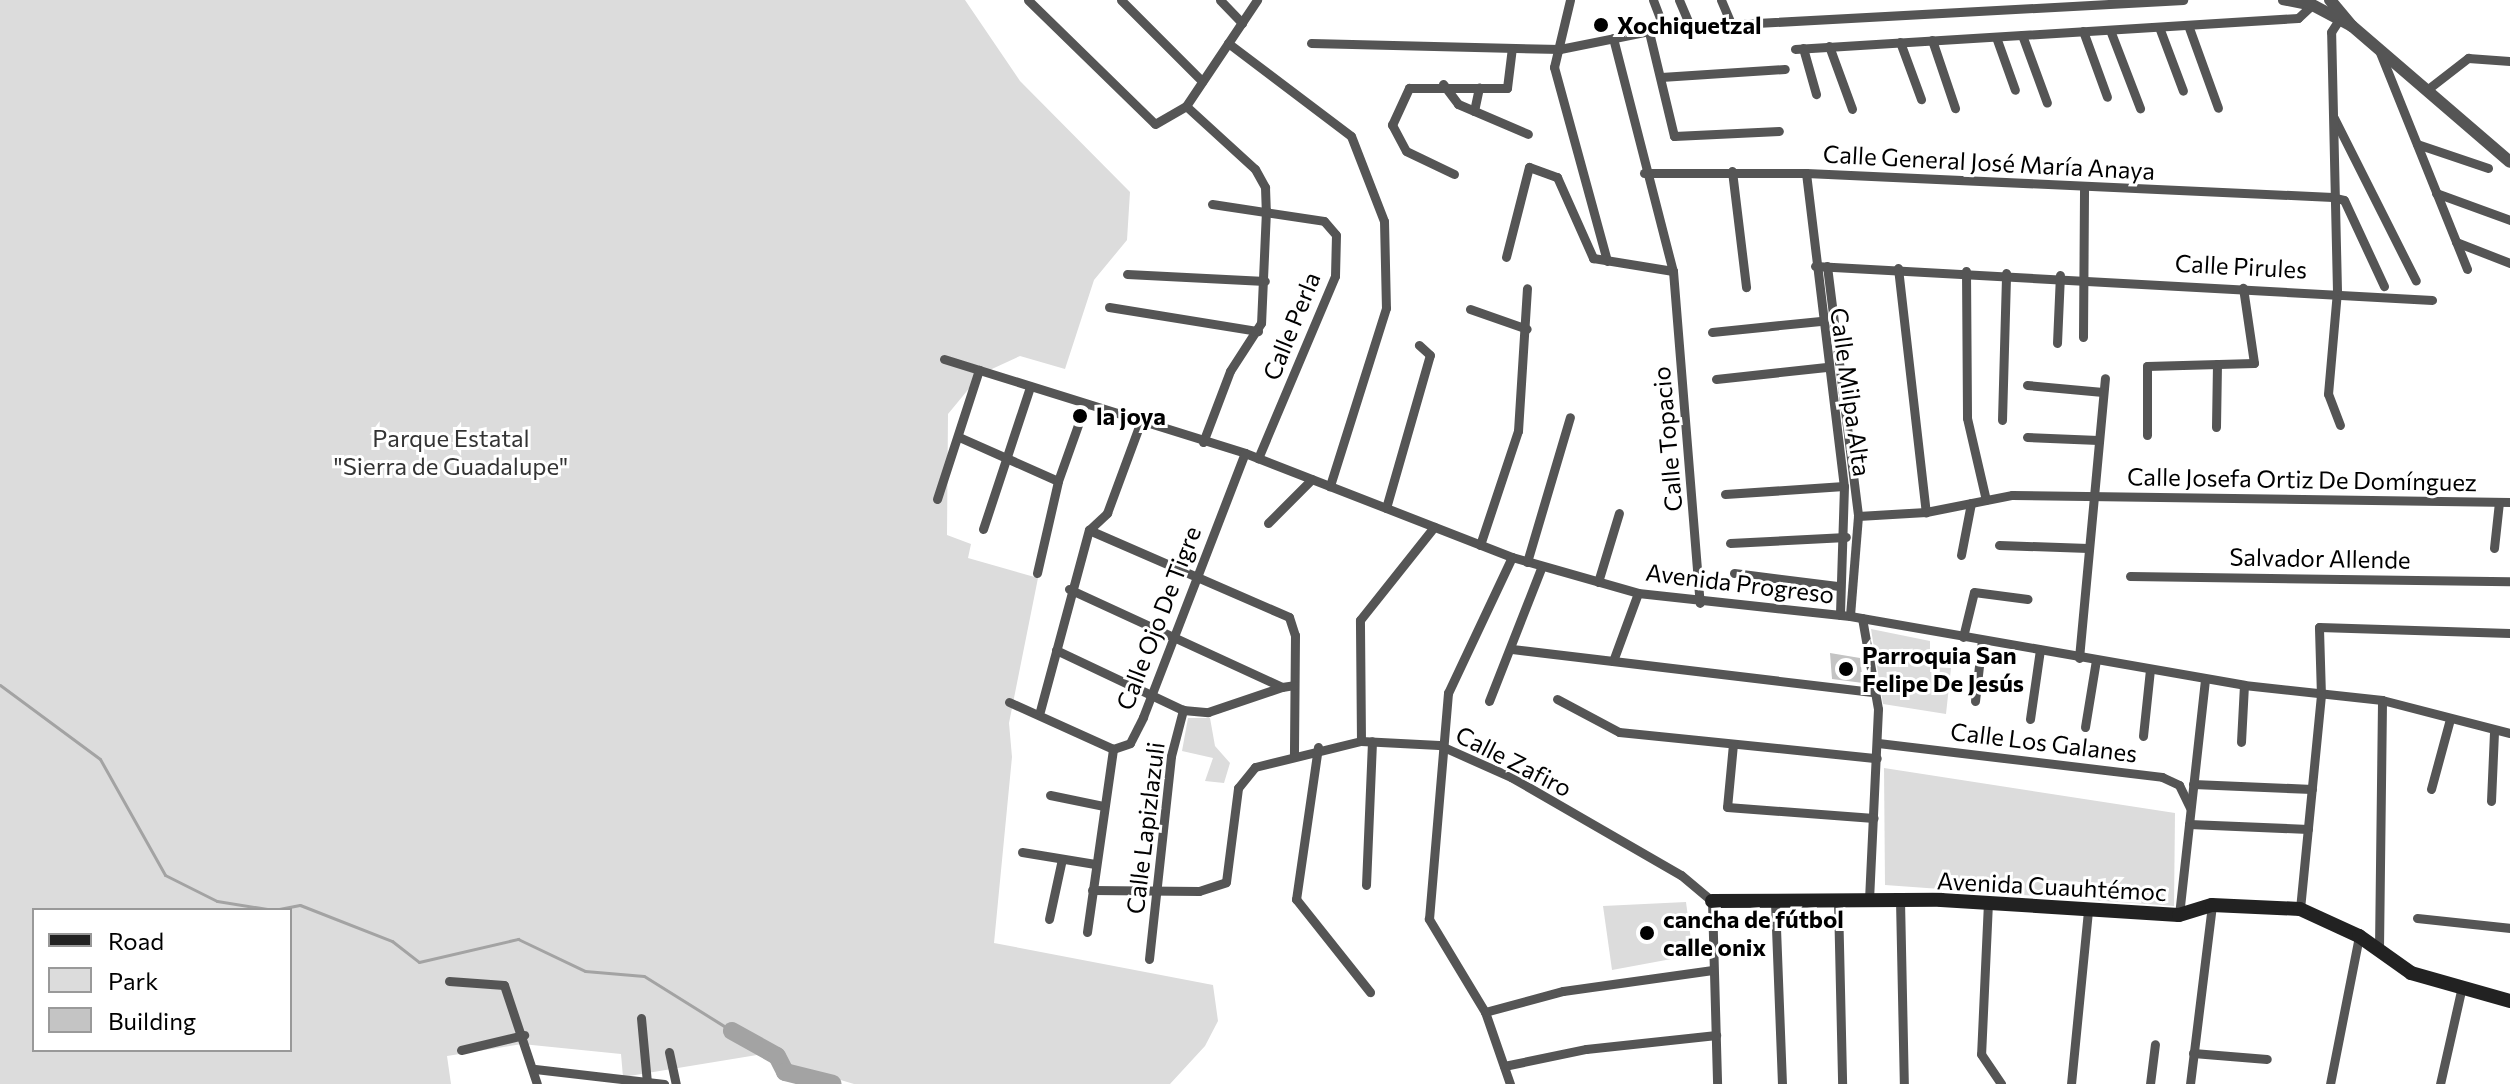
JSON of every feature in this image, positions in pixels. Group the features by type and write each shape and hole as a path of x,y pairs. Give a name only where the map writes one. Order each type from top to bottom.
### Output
{"main road":[{"name":"Avenida Cuauhtémoc","path":"1712,901 1988,902 2179,915 2212,905 2300,909 2359,936 2411,973 2461,991 2510,1001"}],"street":[{"path":"1028,0 1148,123 1164,122 1186,106 1257,0"},
{"path":"1121,0 1202,81"},
{"path":"1220,0 1242,23"},
{"path":"1570,0 1554,67 1607,261"},
{"path":"1653,0 1664,28"},
{"path":"1679,0 1690,26"},
{"path":"1721,0 1731,24"},
{"path":"1311,43 1560,49 1664,28 2183,0"},
{"path":"2282,0 2307,3 2341,16"},
{"path":"2330,0 2352,26 2510,162"},
{"path":"1816,94 1799,48 2298,18 2307,3"},
{"path":"2341,16 2331,32 2332,197 2337,291 2432,300"},
{"path":"2188,25 2218,108"},
{"path":"2159,27 2183,91"},
{"path":"2110,30 2140,108"},
{"path":"2083,31 2107,97"},
{"path":"1649,32 1674,136 1779,131"},
{"path":"2022,35 2047,103"},
{"path":"1996,37 2015,90"},
{"name":"Calle Topacio","path":"1613,38 1644,173 1673,271 1700,603"},
{"path":"1932,40 1955,108"},
{"path":"1900,42 1921,99"},
{"path":"1228,43 1351,136 1389,242 1386,308 1330,486"},
{"path":"1829,46 1852,109"},
{"path":"2377,47 2467,269"},
{"path":"1454,174 1406,151 1392,125 1409,88 1443,84 1507,88 1512,50"},
{"path":"2428,89 2468,58 2510,61"},
{"path":"1661,77 1785,69"},
{"path":"1443,84 1458,104 1528,134"},
{"path":"1474,111 1479,88"},
{"path":"1186,106 1255,169 1265,187 1265,281 1258,331 1230,371 1203,442"},
{"path":"2333,115 2416,281"},
{"path":"2417,144 2488,168"},
{"path":"1506,257 1529,167 1557,177 1588,253 1607,261 1673,271"},
{"path":"1732,171 1746,287"},
{"name":"Calle General José María Anaya","path":"1644,173 1806,173 2332,197"},
{"name":"Calle Milpa Alta","path":"1806,173 1820,321 1844,486 1846,537 1839,586 1845,616"},
{"path":"2083,337 2084,188"},
{"path":"2436,193 2510,220"},
{"path":"2332,197 2344,200 2384,286"},
{"name":"Calle Perla","path":"1212,204 1324,221 1336,235 1335,276 1258,458"},
{"path":"2456,242 2510,263"},
{"name":"Calle Pirules","path":"1815,266 2085,276 2243,288 2337,291 2328,394 2340,425"},
{"name":"Calle Milpa Alta","path":"1827,266 1858,516 1845,616"},
{"path":"1898,268 1926,512"},
{"path":"1966,271 1967,418 1986,500"},
{"path":"2002,420 2006,273"},
{"path":"1127,274 1265,281"},
{"path":"2057,343 2060,275"},
{"path":"1480,545 1518,431 1527,329 1527,288"},
{"path":"2147,435 2147,366 2217,364 2256,359 2243,288"},
{"path":"1109,307 1258,331"},
{"path":"1470,309 1527,329"},
{"path":"1712,332 1820,321"},
{"path":"1386,508 1430,355 1419,345"},
{"name":"Avenida Progreso","path":"944,359 1140,424 1245,453 1512,557 1638,593 1700,603 1862,618 2205,679 2321,696 2382,700 2494,732 2510,733"},
{"path":"2216,427 2217,364"},
{"path":"1716,379 1826,367"},
{"path":"937,499 979,370"},
{"path":"2093,496 2105,378"},
{"path":"2027,385 2103,392"},
{"path":"983,529 1030,387"},
{"path":"1037,573 1058,481 1085,405"},
{"path":"1527,562 1570,417"},
{"path":"1040,711 1069,589 1089,530 1107,513 1140,424"},
{"path":"959,437 1058,481"},
{"path":"2027,437 2098,440"},
{"name":"Calle Ojo De Tigre","path":"1113,749 1130,743 1194,573 1245,453"},
{"path":"1268,523 1312,479"},
{"path":"1725,494 1844,486"},
{"name":"Calle Josefa Ortiz De Domínguez","path":"1858,516 1926,512 1986,500 2093,496 2505,502"},
{"name":"Calle Josefa Ortiz De Domínguez","path":"2079,658 2093,496"},
{"path":"2494,548 2505,502"},
{"path":"1961,555 1971,503"},
{"path":"1598,582 1619,513"},
{"path":"1361,741 1360,620 1434,527"},
{"path":"1089,530 1194,573 1289,617 1295,635 1294,755"},
{"path":"1730,543 1846,537"},
{"path":"1999,545 2088,548"},
{"path":"1510,1084 1485,1012 1429,919 1439,745 1448,693 1512,557"},
{"path":"1489,701 1512,649 1542,566"},
{"path":"1734,573 1839,586"},
{"name":"Salvador Allende","path":"2130,576 2510,581"},
{"path":"1069,589 1282,687"},
{"path":"1963,637 1974,592 2028,599"},
{"path":"1613,661 1638,593"},
{"path":"1862,618 1874,692 1878,743 1869,901"},
{"path":"2300,909 2321,696 2319,627 2510,633"},
{"path":"1975,701 1982,640"},
{"path":"1512,649 1874,692"},
{"path":"1056,650 1183,710 1208,712 1294,685"},
{"path":"2030,719 2040,650"},
{"path":"2085,727 2096,660"},
{"path":"2143,736 2150,669"},
{"path":"2179,915 2205,679"},
{"path":"2241,742 2244,685"},
{"path":"1557,699 1619,732 1877,758"},
{"path":"2379,948 2382,700"},
{"path":"1009,702 1040,711 1113,749 1087,932"},
{"name":"Calle Lapizlazuli","path":"1149,959 1171,756 1183,710"},
{"path":"2431,789 2450,719"},
{"path":"2491,801 2494,732"},
{"path":"1366,885 1372,741"},
{"name":"Calle Zafiro","path":"1157,892 1226,882 1243,776 1318,747 1372,741 1439,745 1524,785 1681,875 1712,901"},
{"name":"Calle Los Galanes","path":"1878,743 2162,777 2179,785 2190,808"},
{"path":"1733,744 1727,807 1874,818"},
{"path":"1318,747 1296,899 1370,992"},
{"path":"2193,784 2312,789"},
{"path":"1050,795 1103,806"},
{"path":"2189,824 2308,829"},
{"path":"1022,852 1095,864"},
{"path":"1049,919 1062,859"},
{"path":"1092,890 1157,892"},
{"path":"1900,900 1904,1084"},
{"path":"1712,901 1717,1084"},
{"path":"1838,901 1842,1084"},
{"path":"1775,902 1782,1084"},
{"path":"1988,902 1981,1054 2001,1084"},
{"path":"2190,1084 2212,905"},
{"path":"2071,1084 2088,910"},
{"path":"2417,918 2510,928"},
{"path":"2330,1084 2359,936"},
{"path":"1485,1012 1563,991 1713,970"},
{"path":"449,981 504,985 524,1035 537,1084"},
{"path":"2440,1084 2461,991"},
{"path":"641,1018 647,1083"},
{"path":"461,1050 524,1035"},
{"path":"1504,1066 1586,1049 1716,1035"},
{"path":"2150,1084 2155,1044"},
{"path":"669,1052 676,1084"},
{"path":"2193,1053 2267,1059"},
{"path":"535,1069 664,1084"}],"green space":[{"name":"Parque Estatal \"Sierra de Guadalupe\"","path":"0,0 965,0 1020,81 1130,192 1127,240 1094,280 1065,369 1020,356 981,374 948,414 947,535 971,544 968,558 1038,578 1009,723 1012,757 994,943 1213,985 1218,1021 1205,1046 1170,1084 854,1084 757,1055 623,1077 621,1054 522,1044 447,1056 451,1084 0,1084"},
{"path":"1871,629 1930,641 1930,667 1951,668 1946,714 1883,704"},
{"path":"1188,718 1210,718 1215,746 1230,763 1224,783 1205,781 1213,758 1182,751"},
{"path":"1884,768 2175,813 2174,906 1885,885"},
{"path":"1686,902 1693,955 1612,970 1603,906"}],"building":[{"name":"Parroquia San Felipe De Jesús","path":"1830,653 1860,658 1863,683 1832,679"}],"waterway":[{"path":"0,685 100,759 165,875 217,901 261,908"},
{"path":"284,908 300,905 392,941 419,962 518,939 585,971 644,976 732,1031"},
{"path":"732,1031 777,1056 785,1072 833,1084"}],"place":[{"name":"Xochiquetzal","path":"1601,25"},
{"name":"la joya","path":"1080,416"},
{"name":"Parroquia San Felipe De Jesús","path":"1846,669"},
{"name":"cancha de fútbol calle onix","path":"1647,933"}]}
